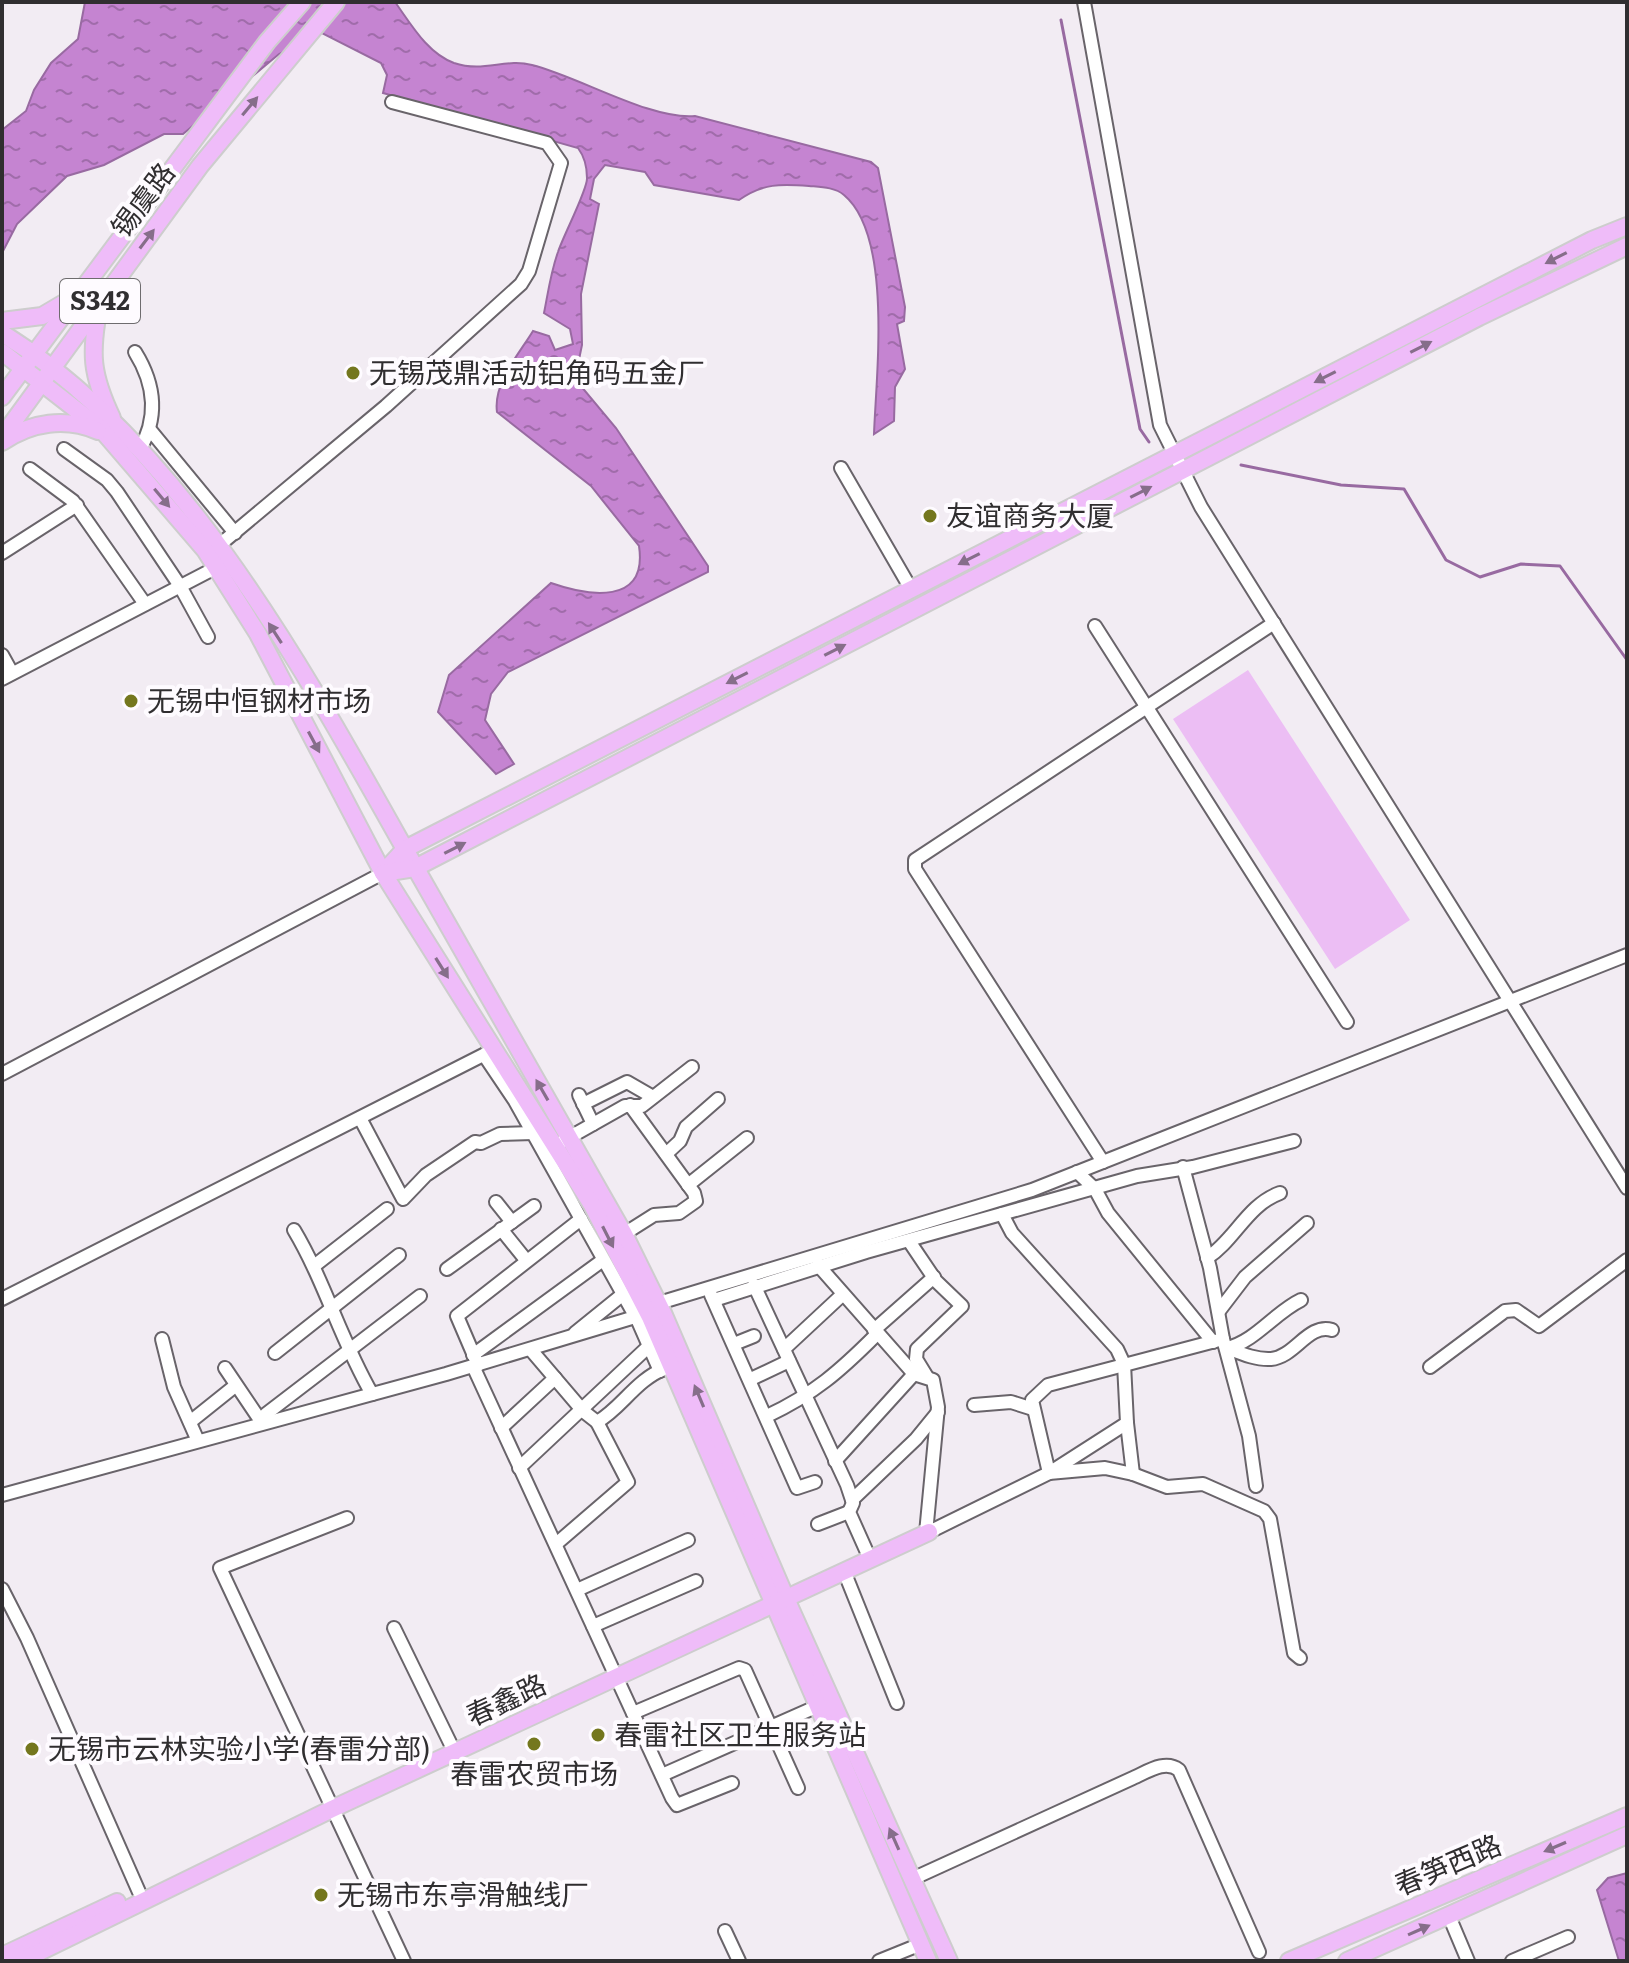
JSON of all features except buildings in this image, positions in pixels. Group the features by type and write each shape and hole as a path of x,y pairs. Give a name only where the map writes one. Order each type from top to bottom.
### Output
{"main road":[{"name":"锡虞路","path":"2,397 120,236 302,2"},
{"name":"锡虞路","path":"2,440 46,373 200,166 336,2"},
{"path":"383,873 405,849 1592,240 1627,226"},
{"path":"2,321 42,316 65,302 120,236"},
{"path":"383,873 415,868 1590,261 1627,246"},
{"path":"100,300 92,342 93,372 111,431 220,558 383,873 490,1052 624,1234 659,1303 818,1706 928,1961"},
{"path":"2,333 111,431 139,451 179,494 337,729 405,849 555,1143 592,1205 665,1368 949,1961"},
{"path":"2,352 28,359"},
{"path":"2,440 22,430 50,423 111,431"},
{"name":"春鑫路","path":"2,1956 453,1750 752,1608 778,1602 933,1530"},
{"name":"春鑫路","path":"21,1961 331,1806"},
{"name":"春笋西路","path":"1289,1961 1627,1816"},
{"name":"春笋西路","path":"1347,1961 1627,1835"},
{"path":"1356,1932 1364,1954"}],"street":[{"path":"1084,2 1160,425 1201,507 1627,1188"},
{"path":"2,655 7,676 180,586 220,558 235,533 504,301 529,271 557,182 561,163 556,151 547,143 392,102"},
{"path":"135,352 150,376 151,431 139,451"},
{"path":"151,431 235,533"},
{"path":"64,449 107,480 180,586 208,637"},
{"path":"841,468 911,589"},
{"path":"30,469 77,505 145,604"},
{"path":"2,553 77,505"},
{"path":"1103,1162 915,869 915,860 1274,623"},
{"path":"1095,626 1347,1022"},
{"path":"3,1070 383,873"},
{"path":"711,1294 1032,1190 1627,955"},
{"path":"2,1299 490,1052 533,1133"},
{"path":"555,1143 630,1105 642,1106 692,1067"},
{"path":"593,1124 581,1099 627,1082 653,1097"},
{"path":"666,1154 680,1141 686,1127 718,1099"},
{"path":"624,1234 654,1215 679,1213 693,1206 696,1198 630,1105"},
{"path":"360,1118 403,1199 426,1175 475,1142 481,1143 500,1134 533,1133 555,1143 581,1219 649,1346 665,1368 619,1400 609,1415 597,1422"},
{"path":"688,1185 747,1138"},
{"path":"659,1303 754,1285 1095,1189 1294,1141"},
{"path":"1183,1167 1219,1311 1221,1343 1249,1436 1256,1486"},
{"path":"1077,1172 1095,1189 1108,1213 1221,1343 1271,1359 1288,1354 1315,1331 1332,1330"},
{"path":"1207,1258 1227,1243 1240,1221 1280,1193"},
{"path":"496,1202 526,1260"},
{"path":"447,1269 534,1206"},
{"path":"314,1266 387,1209"},
{"path":"1002,1214 1012,1233 1117,1349 1124,1364 1133,1474"},
{"path":"581,1219 457,1316 501,1428 677,1805 732,1783"},
{"path":"1219,1311 1245,1277 1307,1223"},
{"path":"294,1230 314,1266 372,1394"},
{"path":"909,1241 934,1277 962,1306 917,1349 920,1375"},
{"path":"275,1353 399,1255"},
{"path":"2,1495 456,1371 475,1362 603,1260"},
{"path":"1430,1367 1505,1311 1516,1310 1539,1326 1627,1260"},
{"path":"818,1265 875,1332 920,1375 933,1380 938,1412 933,1530 1049,1473 1127,1423"},
{"path":"767,1416 806,1398 833,1378 875,1332 934,1277"},
{"path":"754,1285 835,1461 870,1559"},
{"path":"711,1294 797,1488 815,1482"},
{"path":"570,1338 622,1295"},
{"path":"751,1379 786,1355 842,1295"},
{"path":"262,1423 266,1414 420,1296"},
{"path":"1049,1473 1032,1400 1048,1385 1124,1364 1221,1343 1244,1343 1285,1307 1301,1300"},
{"path":"475,1362 531,1350 635,1317"},
{"path":"734,1344 754,1336"},
{"path":"162,1339 174,1387 198,1441"},
{"path":"519,1468 649,1346"},
{"path":"531,1350 583,1411 593,1415 628,1482 556,1544"},
{"path":"225,1368 262,1423"},
{"path":"835,1461 920,1375"},
{"path":"501,1428 555,1378"},
{"path":"190,1422 235,1386"},
{"path":"974,1405 1011,1402 1033,1409"},
{"path":"818,1524 850,1506 938,1412"},
{"path":"1049,1473 1105,1468 1133,1474 1167,1487 1203,1484 1266,1514 1294,1653 1300,1658"},
{"path":"347,1518 220,1568 404,1961"},
{"path":"577,1590 688,1540"},
{"path":"844,1571 897,1703"},
{"path":"593,1626 696,1581"},
{"path":"2,1589 139,1892"},
{"path":"394,1628 453,1750"},
{"path":"633,1713 739,1668 745,1670 798,1788"},
{"path":"662,1775 818,1706"},
{"path":"912,1879 1133,1778 1173,1765 1179,1770 1259,1952"},
{"path":"1449,1916 1468,1961"},
{"path":"725,1931 739,1961"},
{"path":"1512,1961 1568,1937"},
{"path":"879,1961 921,1944"}],"shaded area":[{"path":"1248,670 1410,920 1335,969 1173,719"}],"water":[{"path":"85,2 395,2 428,45 454,63 475,67 513,63 532,65 636,105 695,116 871,162 878,168 905,307 904,321 897,324 905,369 895,387 894,421 874,434 878,344 876,273 870,241 859,215 844,195 827,188 781,185 756,190 739,200 654,185 645,172 605,165 594,179 590,199 599,204 581,294 582,345 575,379 616,428 708,566 708,572 508,672 491,694 485,720 514,764 496,774 438,712 449,675 551,583 582,591 612,592 625,588 634,579 639,565 639,546 591,486 497,412 503,380 533,331 549,336 555,350 573,344 570,329 544,313 556,259 586,184 586,166 580,151 383,93 387,75 381,63 322,33 279,54 183,134 164,134 104,165 67,176 17,224 2,253 2,130 26,111 34,90 51,63 78,39"},
{"path":"1627,1873 1627,1961 1619,1961 1597,1890 1608,1878"}],"waterway":[{"path":"1061,20 1140,429 1149,442"},
{"path":"1241,465 1341,485 1404,489 1446,560 1480,577 1521,564 1560,566 1627,660"}],"place":[{"name":"无锡茂鼎活动铝角码五金厂","path":"353,373"},
{"name":"友谊商务大厦","path":"930,516"},
{"name":"无锡中恒钢材市场","path":"131,701"},
{"name":"春雷社区卫生服务站","path":"598,1735"},
{"name":"春雷农贸市场","path":"534,1744"},
{"name":"无锡市云林实验小学(春雷分部)","path":"32,1749"},
{"name":"无锡市东亭滑触线厂","path":"321,1895"}]}
